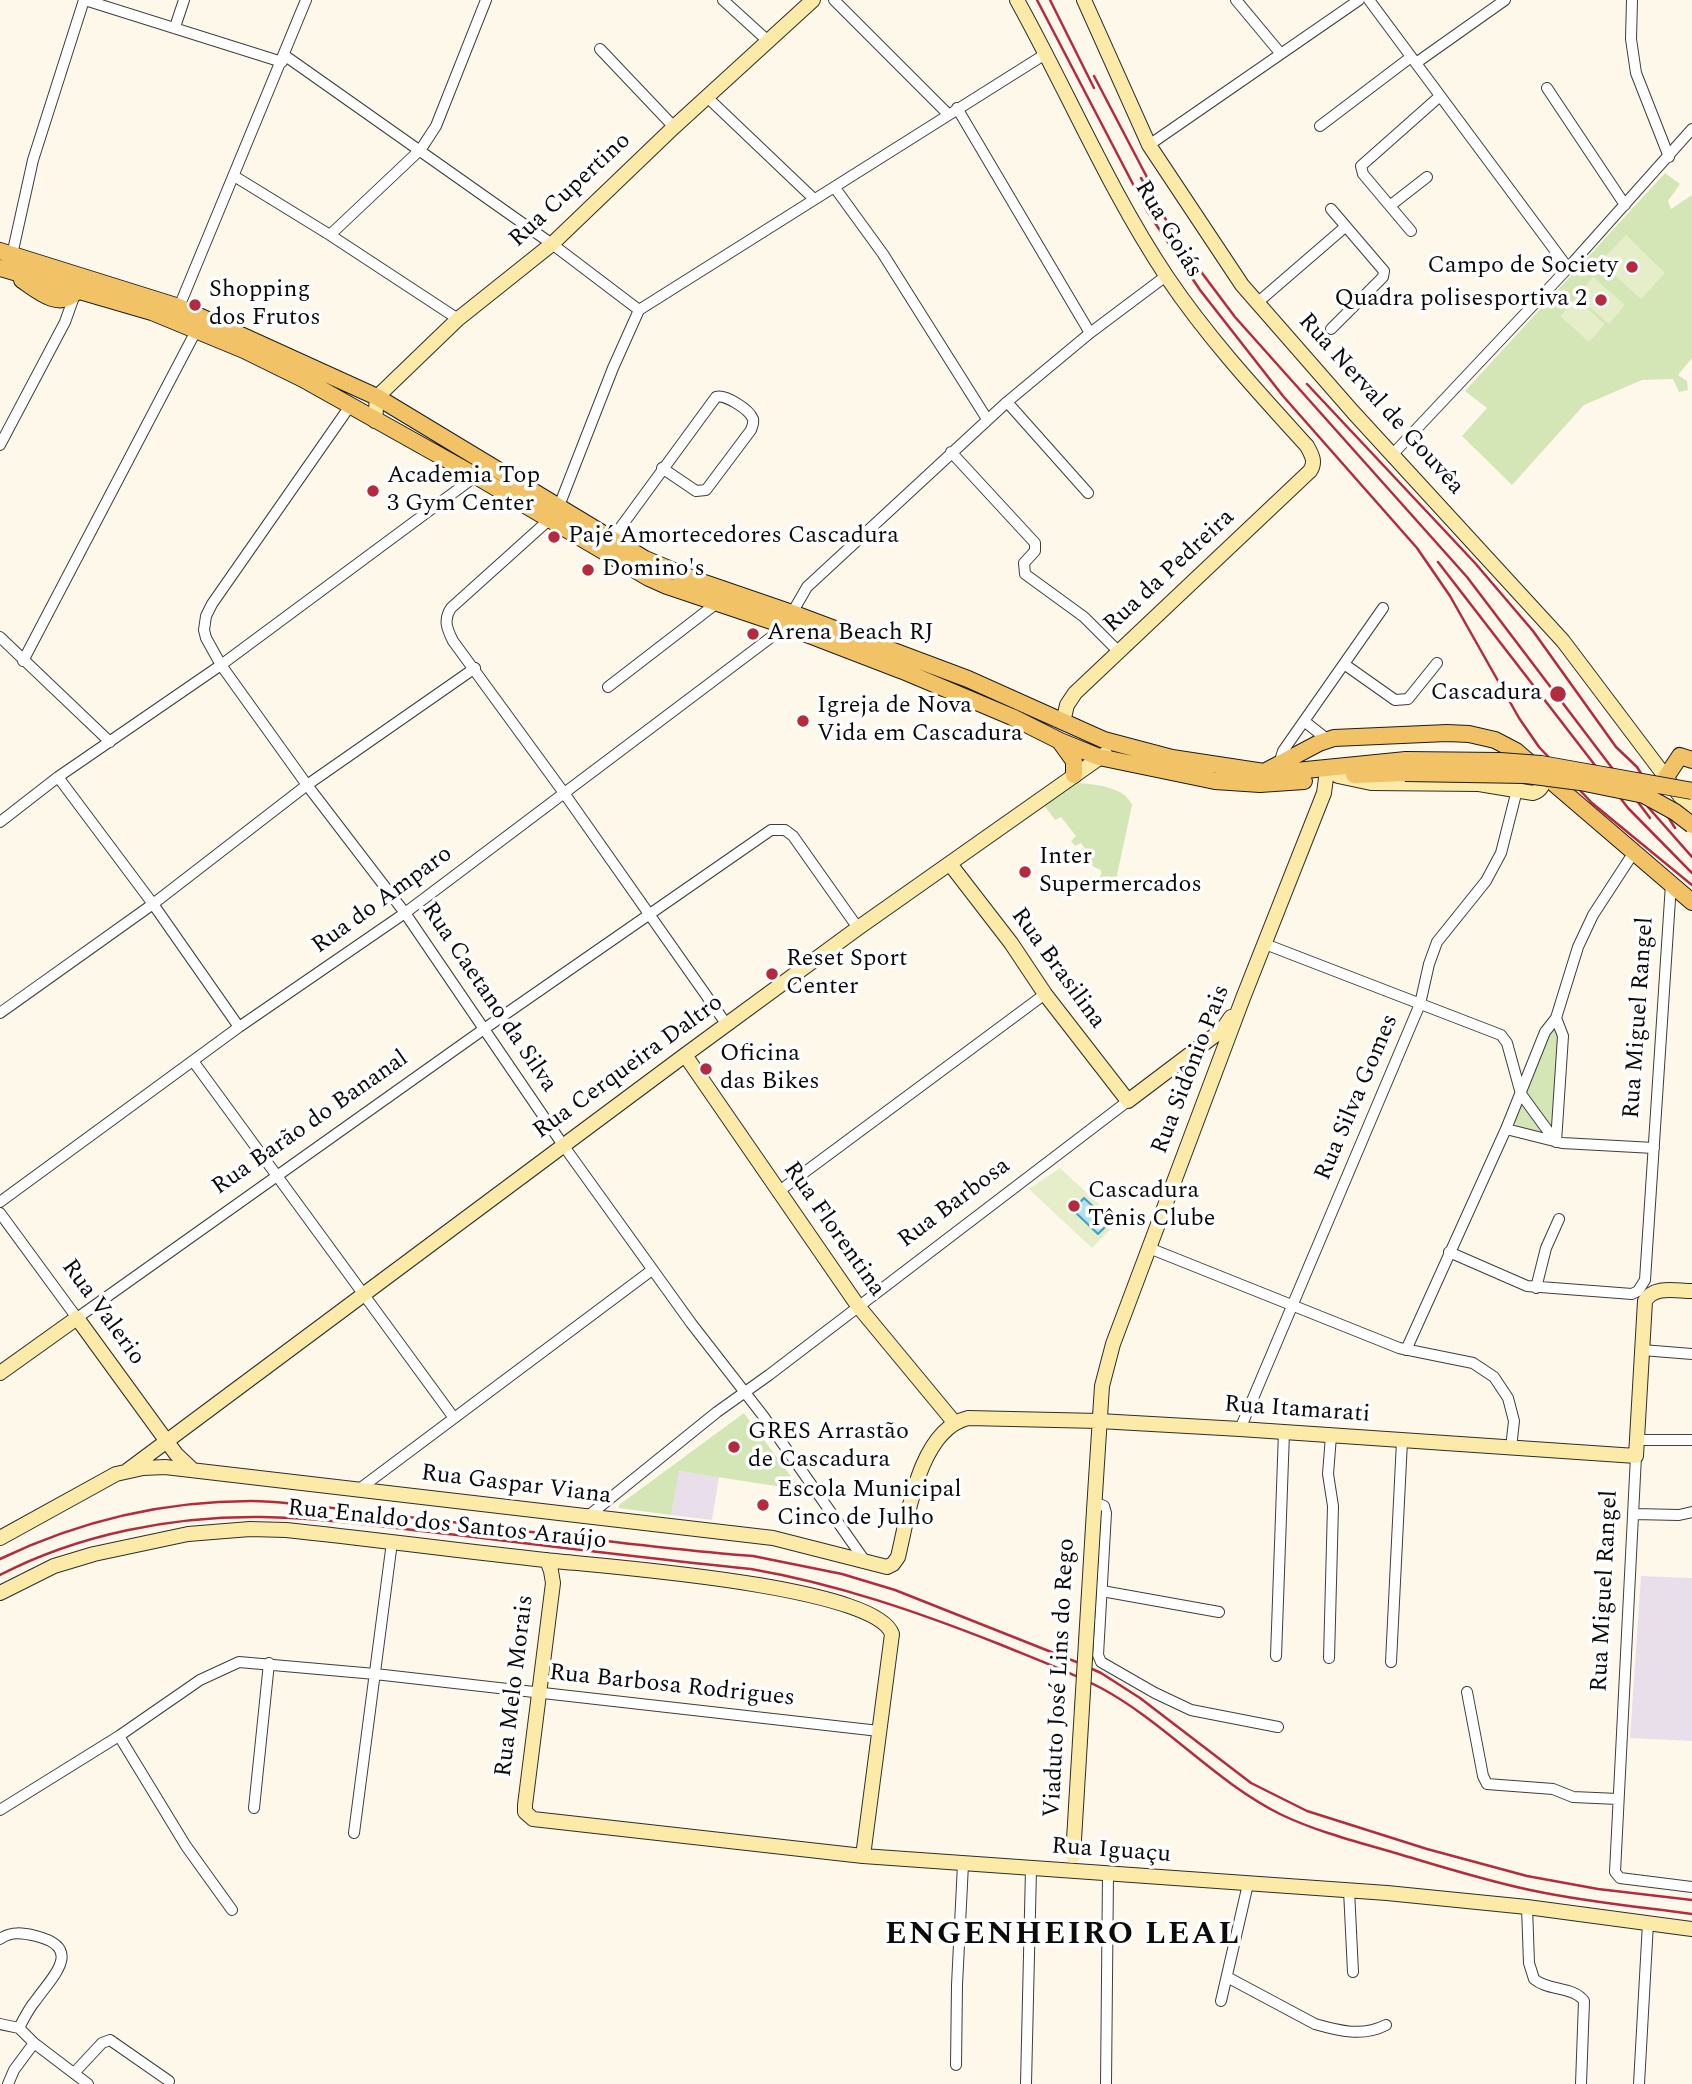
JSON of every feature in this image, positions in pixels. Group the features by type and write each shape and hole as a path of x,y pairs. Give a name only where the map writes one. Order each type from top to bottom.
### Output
{"main road":[{"name":"Rua Cupertino","path":"377,397 458,319 552,244 674,127 813,0"},
{"name":"Rua Goiás","path":"1017,0 1113,183 1166,276 1240,372 1307,446 1313,460"},
{"name":"Rua Nerval de Gouvêa","path":"1084,0 1149,145 1224,260 1257,303 1392,455 1563,641 1692,808"},
{"path":"6,253 78,286 197,329 303,379 476,476 612,539 645,559 1099,757 1182,776 1243,783 1278,784 1406,767 1526,775 1580,782 1644,795 1692,825"},
{"path":"4,270 51,299 66,299 78,286"},
{"path":"4,270 179,307 377,397 555,512 649,578 717,603 789,620 968,680 1126,747 1172,758 1271,768 1286,772 1500,761 1541,764 1692,791"},
{"path":"376,421 377,397"},
{"name":"Rua da Pedreira","path":"1063,722 1069,700 1310,471 1313,460"},
{"path":"1271,768 1328,740 1342,737 1447,733 1478,735 1509,747 1692,902"},
{"path":"1060,741 1073,761 1074,775"},
{"name":"Rua Cerqueira Daltro","path":"127,1471 858,928 1099,757 1126,747"},
{"path":"1666,777 1680,756 1692,760"},
{"path":"1332,777 1356,782 1479,784 1536,792 1544,783 1544,775"},
{"name":"Rua Sidônio Pais","path":"1099,1421 1102,1386 1113,1344 1243,998 1332,777"},
{"name":"Rua Brasilina","path":"950,864 1011,943 1045,994 1128,1101"},
{"name":"Rua Barbosa","path":"1128,1101 1222,1030 1243,998"},
{"name":"Rua Florentina","path":"685,1055 858,1306 954,1422"},
{"path":"1644,1307 1648,1296 1657,1290 1692,1291"},
{"name":"Rua Miguel Rangel","path":"1636,1456 1644,1307"},
{"name":"Rua Barão do Bananal","path":"0,1373 77,1318"},
{"name":"Rua Valerio","path":"77,1318 167,1440"},
{"name":"Rua Itamarati","path":"954,1422 979,1418 1099,1421 1636,1456"},
{"name":"Viaduto José Lins do Rego","path":"1072,1871 1099,1421"},
{"name":"Rua Gaspar Viana","path":"127,1471 165,1467 774,1538 887,1567 896,1561 920,1472 933,1447 954,1422"},
{"path":"167,1440 182,1461 194,1471"},
{"path":"0,1538 106,1478 127,1471"},
{"name":"Rua Enaldo dos Santos Araújo","path":"0,1593 68,1561 188,1534 250,1529 286,1530 750,1582 851,1607 880,1619 890,1628 892,1642 879,1731"},
{"name":"Rua Melo Morais","path":"528,1816 525,1812 526,1792 552,1589 547,1560"},
{"path":"552,1589 559,1578 580,1563"},
{"path":"863,1856 879,1731"},
{"name":"Rua Iguaçu","path":"528,1816 541,1821 863,1856 1349,1890 1527,1907 1692,1929"}],"street":[{"path":"6,253 85,0 283,58 421,149 639,310"},
{"path":"175,27 184,0"},
{"path":"179,307 306,0"},
{"path":"330,235 421,149 436,126 486,0"},
{"path":"723,0 768,41"},
{"path":"834,0 953,111 1090,333"},
{"path":"1236,0 1281,54"},
{"path":"1149,145 1359,0"},
{"path":"1369,0 1568,268"},
{"path":"1320,126 1413,60 1505,0"},
{"path":"1632,0 1631,39 1636,73 1669,157"},
{"path":"600,49 674,127"},
{"path":"727,1024 475,668 453,641 446,619 451,608 555,512 639,310 1046,53"},
{"path":"1547,88 1625,205"},
{"path":"1411,231 1363,174 1361,166 1440,96"},
{"path":"708,98 814,199"},
{"path":"1392,455 1568,268 1692,130"},
{"path":"234,176 458,319"},
{"path":"1391,205 1427,177"},
{"path":"835,188 883,254 987,419"},
{"path":"1331,209 1383,268 1384,274 1331,329"},
{"path":"1257,303 1345,227"},
{"path":"789,620 807,587 987,419 1090,333 1166,276"},
{"path":"0,445 65,322 78,286"},
{"path":"51,299 59,308 65,322"},
{"path":"23,661 197,329"},
{"path":"612,539 662,468 716,397 720,395 729,398 751,416 751,430 706,490 696,491 662,468"},
{"path":"1007,402 1088,494"},
{"name":"Rua Caetano da Silva","path":"350,406 212,604 206,616 206,638 221,665 307,785 405,913 652,1270 745,1392 865,1561"},
{"path":"951,452 1035,543 1035,551 1024,563 1025,574 1084,617 1119,652"},
{"path":"0,822 58,777 221,665 476,476"},
{"path":"608,687 717,603"},
{"path":"1271,768 1382,608"},
{"name":"Rua do Amparo","path":"0,1202 239,1027 405,913 789,620"},
{"path":"0,637 110,742"},
{"path":"1344,664 1395,700 1403,701 1408,699 1437,663"},
{"path":"0,1013 153,904 307,785 475,668"},
{"path":"1304,721 1328,740"},
{"path":"58,777 153,904 239,1027"},
{"name":"Rua Silva Gomes","path":"1240,1429 1420,1004 1437,942 1486,881 1502,853 1517,790"},
{"name":"Rua Barão do Bananal","path":"77,1318 484,1028 771,830 780,829 790,833 798,841 858,928"},
{"path":"1406,1350 1506,1129 1545,1032 1556,1018 1585,932 1619,872 1634,852"},
{"name":"Rua Miguel Rangel","path":"1645,1280 1671,884"},
{"path":"1265,944 1501,1034 1507,1043 1521,1094 1556,1142"},
{"path":"778,1192 1045,994"},
{"path":"1556,1018 1563,1036 1556,1142"},
{"path":"194,1061 454,1418"},
{"name":"Rua Barbosa","path":"587,1517 745,1392 1128,1101"},
{"path":"1506,1129 1556,1142 1654,1148"},
{"name":"Rua Valerio","path":"0,1213 77,1318"},
{"path":"1536,1288 1549,1240 1559,1219"},
{"path":"1149,1248 1406,1350 1473,1363 1494,1377 1511,1407 1514,1421 1511,1448"},
{"path":"1449,1252 1536,1288 1632,1294 1638,1291 1645,1280 1649,1287 1657,1290"},
{"path":"358,1490 652,1270"},
{"path":"1632,1294 1644,1307"},
{"path":"1642,1350 1692,1354"},
{"path":"1276,1656 1284,1432"},
{"path":"1329,1658 1333,1506 1328,1474 1331,1436"},
{"path":"1637,1440 1692,1440"},
{"path":"1391,1661 1402,1441"},
{"name":"Rua Miguel Rangel","path":"1636,1456 1615,1872 1617,1877 1692,1886"},
{"path":"1094,1506 1102,1504 1106,1510 1098,1655 1101,1662 1191,1710 1278,1727"},
{"path":"1634,1514 1679,1515 1692,1512"},
{"path":"354,1833 392,1542"},
{"path":"1102,1591 1219,1612"},
{"name":"Rua Barbosa Rodrigues","path":"0,1810 200,1680 239,1662 375,1674 879,1731"},
{"path":"254,1808 269,1663"},
{"path":"1467,1692 1483,1776 1487,1784 1553,1789 1569,1797 1618,1799"},
{"path":"119,1735 186,1846 232,1910"},
{"path":"956,2064 957,1985 964,1864"},
{"path":"1026,2084 1031,1869"},
{"path":"1106,2084 1108,1874"},
{"path":"1221,2001 1248,1884"},
{"path":"1349,1890 1353,1972"},
{"path":"1527,1907 1529,1964 1534,1979 1544,1985 1577,1994 1584,2001 1581,2084"},
{"path":"1639,2084 1648,1923"},
{"path":"0,1939 15,1933 35,1935 52,1941 60,1949 62,1956 60,1967 27,2011 19,2028"},
{"path":"1227,1977 1315,2024 1330,2029 1366,2033 1386,2025"},
{"path":"0,2024 19,2028 34,2043 89,2084"},
{"path":"74,2073 102,2043 110,2040 169,2081"},
{"path":"8,2084 14,2070 34,2043"}],"shaded area":[{"path":"678,1471 719,1477 712,1520 671,1515"},
{"path":"1641,1576 1692,1578 1692,1741 1630,1738"}],"green space":[{"path":"1665,173 1680,184 1668,201 1671,209 1692,195 1692,358 1678,375 1687,381 1688,390 1679,392 1673,379 1642,380 1584,405 1512,485 1462,436 1487,408 1465,391"},
{"name":"Campo de Society","path":"1626,235 1665,273 1641,299 1600,262"},
{"name":"Quadra polisesportiva 2","path":"1593,277 1625,305 1609,324 1577,296"},
{"path":"1576,299 1605,324 1589,342 1560,316"},
{"path":"1077,783 1116,790 1132,805 1116,880 1096,887 1089,877 1098,879 1101,870 1088,864 1092,859 1081,843 1075,846 1071,841 1076,836 1061,817 1055,820 1044,805"},
{"path":"1550,1028 1559,1029 1553,1129 1547,1134 1518,1127 1514,1122"},
{"name":"Cascadura Tênis Clube","path":"1060,1168 1118,1222 1092,1248 1029,1189"},
{"name":"GRES Arrastão de Cascadura","path":"744,1413 801,1490 679,1471 671,1515 619,1508 619,1505"}],"water":[{"path":"1084,1198 1110,1222 1098,1234 1073,1210"}],"railway":[{"path":"1037,0 1147,211 1200,290 1283,396 1417,548 1450,596 1519,718 1539,747 1592,803 1692,885"},
{"path":"1050,0 1094,88"},
{"path":"1094,76 1151,185"},
{"path":"1141,178 1181,245 1235,317 1467,577 1650,818"},
{"path":"1307,384 1475,563 1533,631 1616,747 1637,767 1675,828"},
{"path":"1438,562 1628,808 1692,873"},
{"path":"1648,807 1692,857"},
{"path":"0,1559 60,1534 122,1516 186,1505 251,1501 307,1505 620,1543 753,1556 842,1574 895,1590 1101,1673 1140,1698 1251,1783 1307,1811 1427,1849 1527,1876 1598,1889 1692,1900"},
{"path":"0,1575 62,1548 127,1530 194,1520 261,1517 359,1524 751,1569 783,1575 908,1610 1089,1682 1125,1702 1258,1802 1311,1827 1518,1887 1555,1895 1692,1914"}],"place":[{"name":"Campo de Society","path":"1632,267"},
{"name":"Quadra polisesportiva 2","path":"1601,300"},
{"name":"Shopping dos Frutos","path":"195,305"},
{"name":"Academia Top 3 Gym Center","path":"373,491"},
{"name":"Pajé Amortecedores Cascadura","path":"554,537"},
{"name":"Domino's","path":"588,570"},
{"name":"Arena Beach RJ","path":"753,634"},
{"name":"Cascadura","path":"1558,694"},
{"name":"Igreja de Nova Vida em Cascadura","path":"803,721"},
{"name":"Inter Supermercados","path":"1025,872"},
{"name":"Reset Sport Center","path":"772,974"},
{"name":"Oficina das Bikes","path":"706,1069"},
{"name":"Cascadura Tênis Clube","path":"1074,1206"},
{"name":"GRES Arrastão de Cascadura","path":"734,1447"},
{"name":"Escola Municipal Cinco de Julho","path":"763,1505"}],"district":[{"name":"ENGENHEIRO LEAL","path":"1063,1937"}]}
